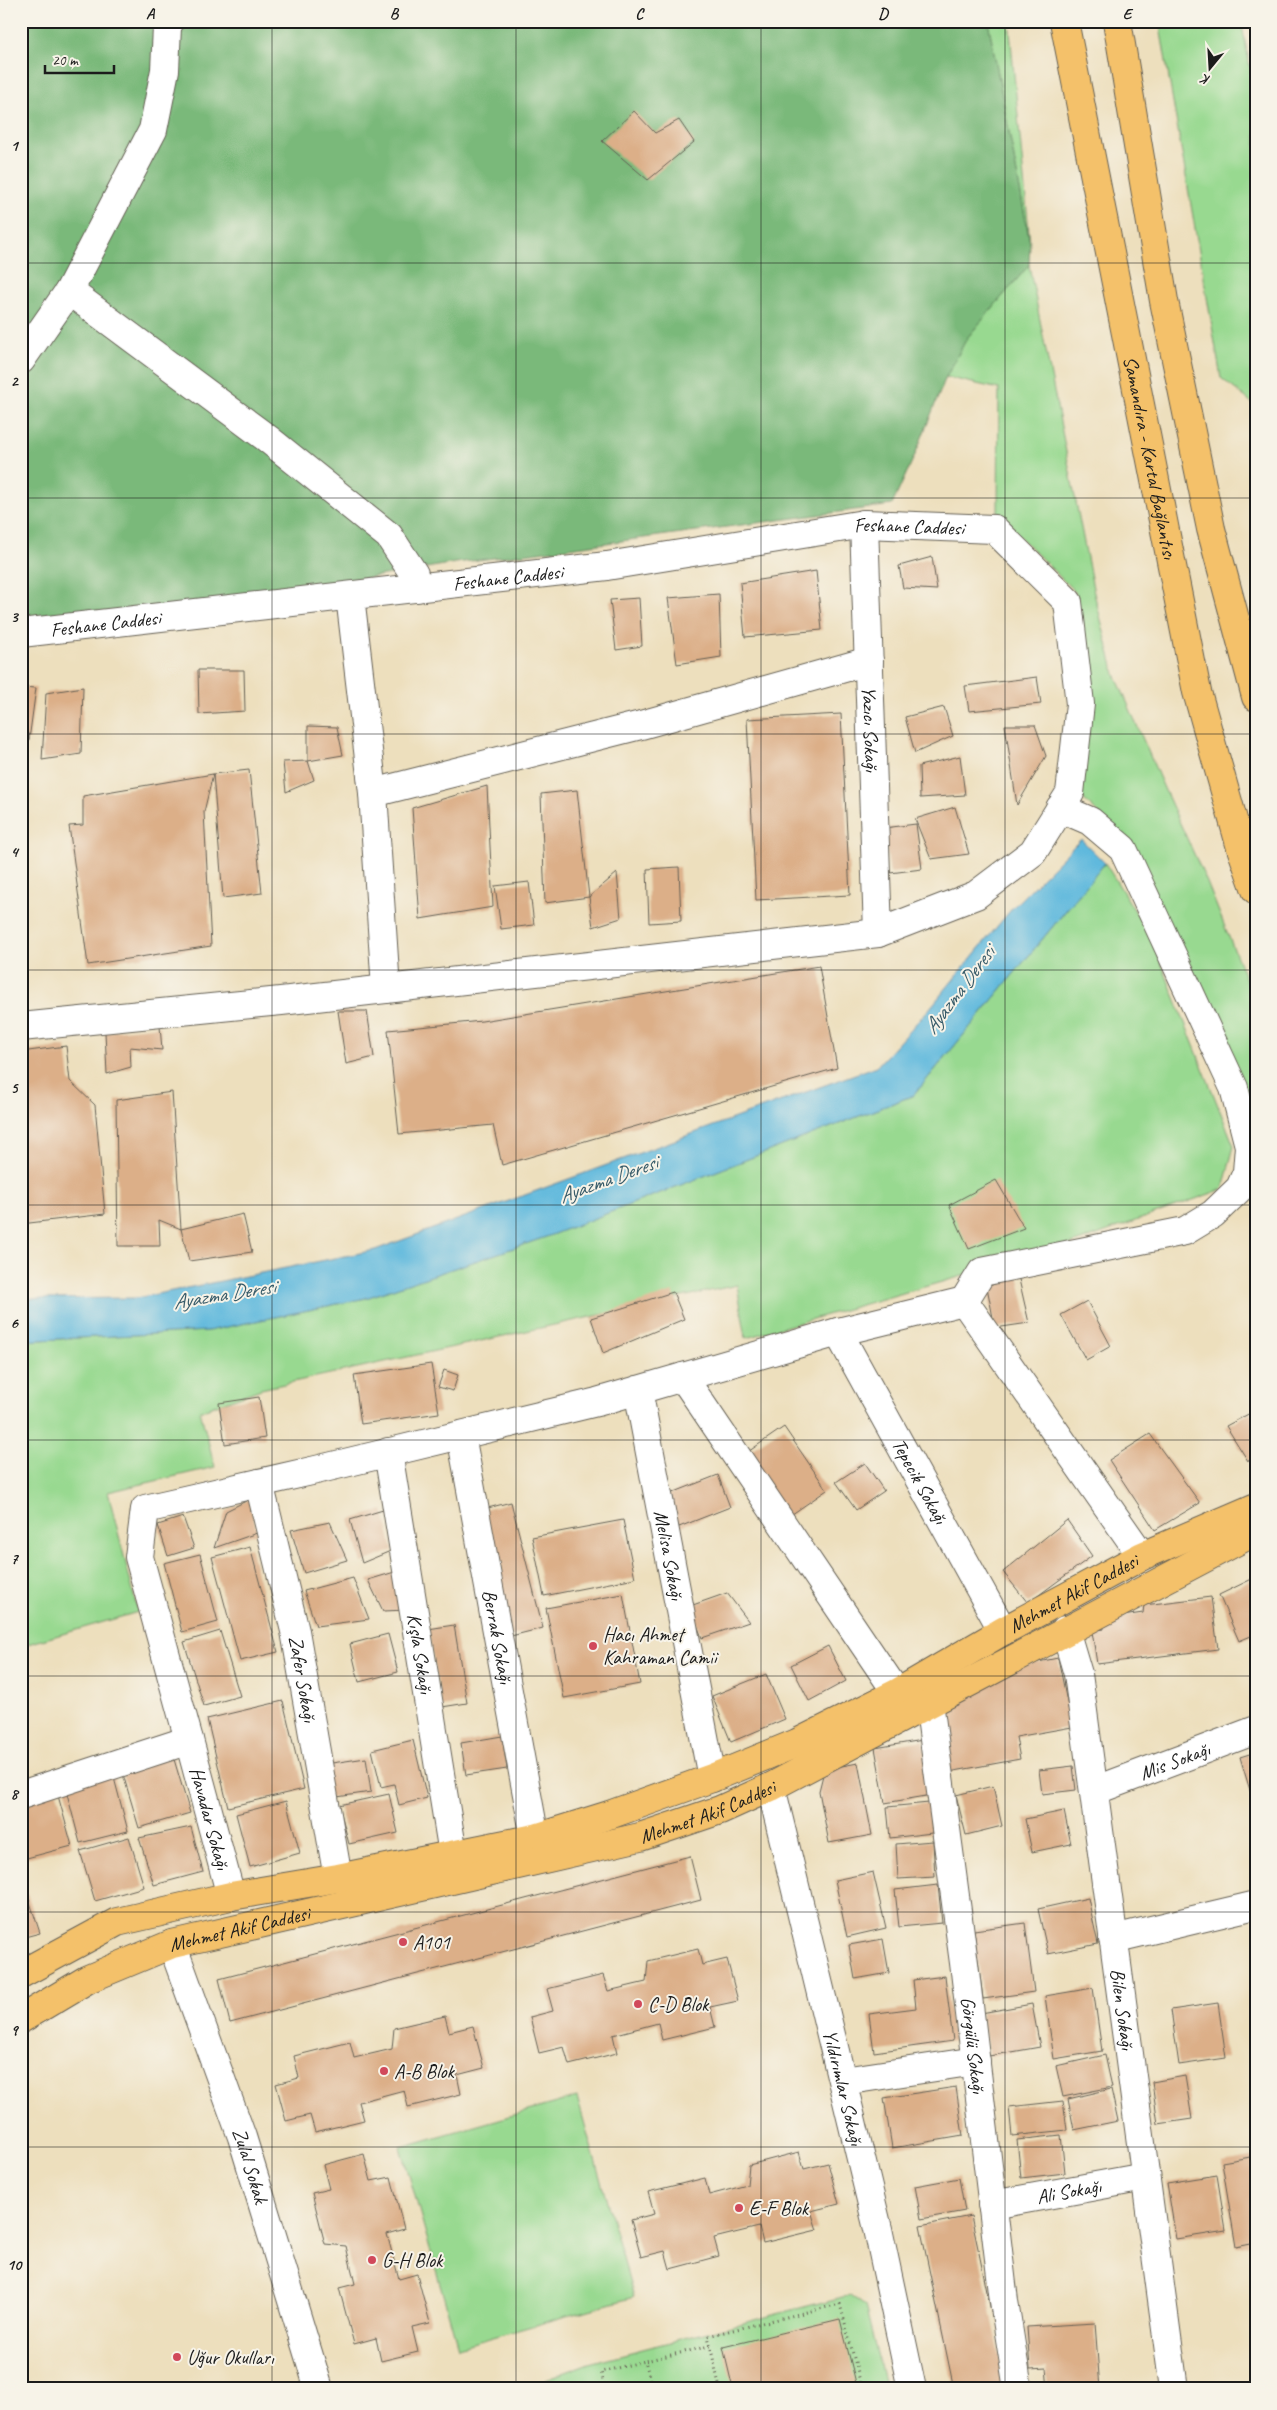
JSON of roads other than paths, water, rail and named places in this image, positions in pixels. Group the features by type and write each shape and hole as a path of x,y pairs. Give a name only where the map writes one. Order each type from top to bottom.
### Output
{"main road":[{"name":"Samandıra - Kartal Bağlantısı","path":"1064,21 1197,692 1256,890"},
{"path":"1116,21 1164,301 1211,528 1256,697"},
{"name":"Mehmet Akif Caddesi","path":"21,1974 117,1922 231,1896 338,1878 536,1838 609,1815 712,1778 798,1743 897,1693 1003,1631 1142,1556 1256,1507"},
{"name":"Mehmet Akif Caddesi","path":"21,2019 88,1979 172,1944 276,1922 640,1837 720,1810 772,1786 1256,1531"},
{"path":"897,1693 929,1702"},
{"path":"453,1854 469,1876"},
{"path":"231,1896 276,1922"}],"street":[{"path":"21,360 69,291 153,130 165,70 167,27 170,21"},
{"path":"69,291 268,440 388,536 414,574 416,588"},
{"name":"Feshane Caddesi","path":"21,633 607,566 864,524 994,529 1068,602 1080,704 1070,793 1060,808"},
{"name":"Yazıcı Sokağı","path":"864,524 878,933"},
{"path":"350,596 373,793 386,989"},
{"path":"373,793 641,725 869,660"},
{"path":"21,1027 386,989 878,933 976,895 1033,852 1060,808 1090,821 1123,850 1234,1088 1249,1146 1247,1172 1240,1188 1213,1214 1185,1231 982,1272 964,1301 838,1332 638,1390 259,1483"},
{"path":"964,1301 1142,1556"},
{"name":"Tepecik Sokağı","path":"838,1332 1003,1631"},
{"path":"683,1377 897,1693"},
{"name":"Melisa Sokağı","path":"638,1390 712,1778"},
{"name":"Berrak Sokağı","path":"461,1434 536,1838"},
{"name":"Kışla Sokağı","path":"388,1452 453,1854"},
{"name":"Havadar Sokağı","path":"231,1896 139,1556 144,1509 259,1483"},
{"name":"Zafer Sokağı","path":"259,1483 295,1631 338,1878"},
{"name":"Bilen Sokağı","path":"1065,1630 1078,1674 1174,2389"},
{"name":"Görgülü Sokağı","path":"929,1702 976,2062 992,2205 1018,2389"},
{"name":"Mis Sokağı","path":"1094,1791 1256,1730"},
{"path":"21,1795 189,1740"},
{"name":"Yıldırımlar Sokağı","path":"772,1786 878,2229 912,2389"},
{"path":"1113,1939 1256,1905"},
{"name":"Zulal Sokak","path":"172,1944 242,2137 319,2389"},
{"path":"842,2082 976,2062"},
{"name":"Ali Sokağı","path":"992,2205 1145,2177"}],"water":[{"name":"Ayazma Deresi","path":"1081,839 1105,863 914,1095 546,1237 366,1298 208,1331 21,1341 21,1299 137,1298 375,1250 877,1066 930,1008 1014,906"}],"place":[{"name":"Hacı Ahmet Kahraman Camii","path":"593,1646"},
{"name":"A101","path":"403,1942"},
{"name":"C-D Blok","path":"638,2004"},
{"name":"A-B Blok","path":"384,2071"},
{"name":"E-F Blok","path":"739,2208"},
{"name":"G-H Blok","path":"372,2260"},
{"name":"Uğur Okulları","path":"177,2357"}]}
